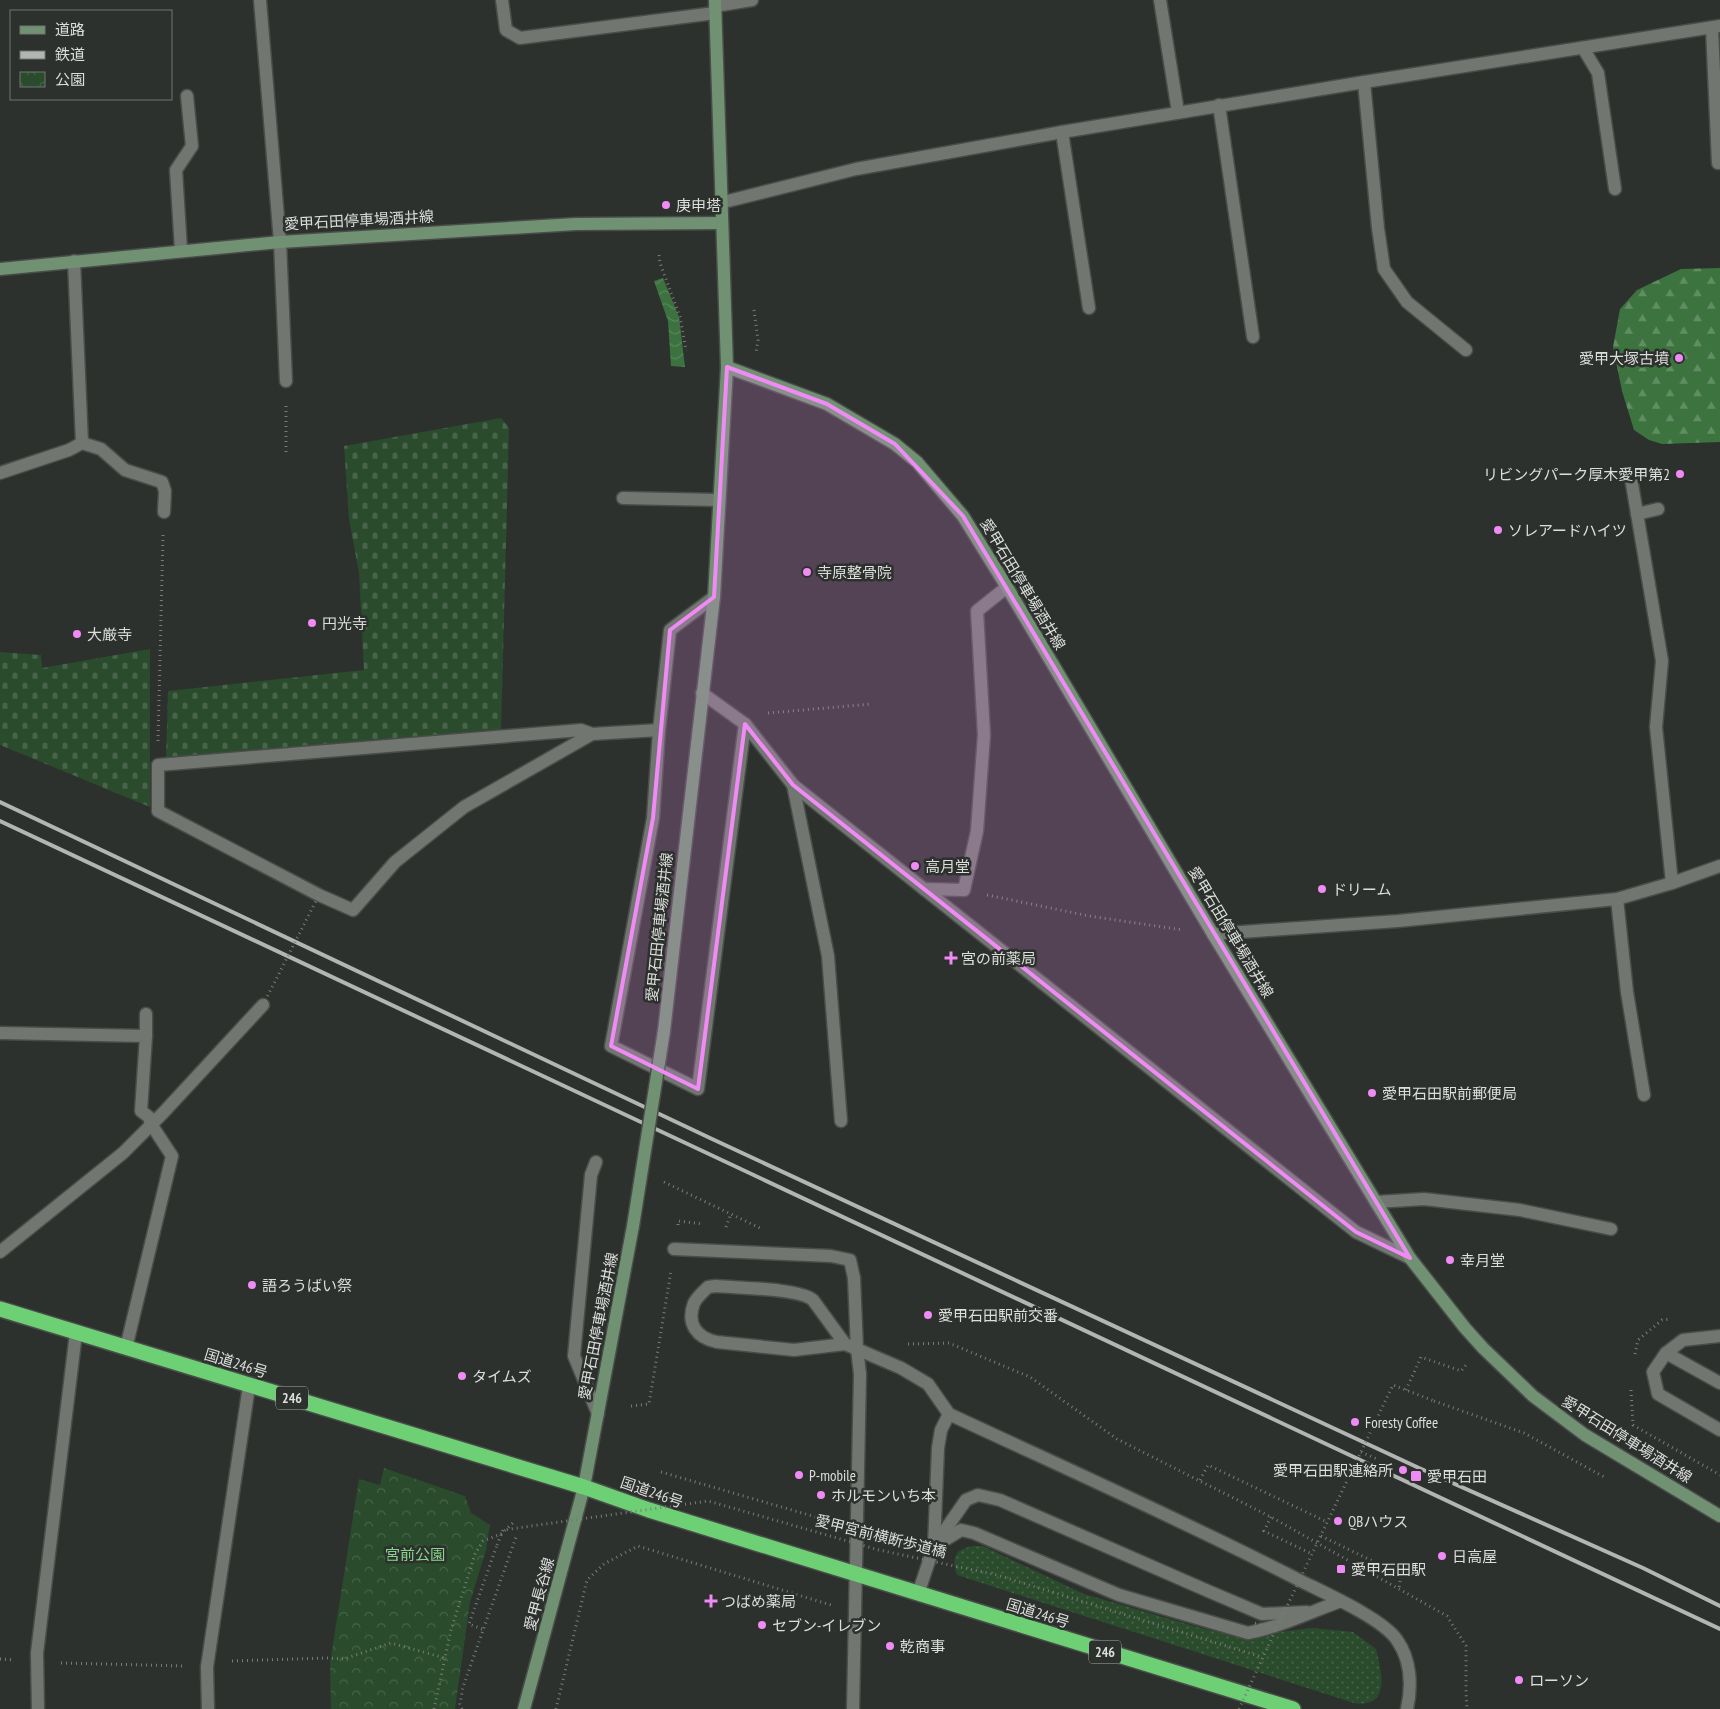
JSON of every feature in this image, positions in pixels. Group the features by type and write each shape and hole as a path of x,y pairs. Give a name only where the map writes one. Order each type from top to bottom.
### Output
{"highway":[{"name":"国道246号","path":"0,1309 584,1487 649,1510 1293,1709"}],"main road":[{"name":"愛甲石田停車場酒井線","path":"584,1487 634,1226 664,1030 714,597 726,367 715,6"},
{"name":"愛甲石田停車場酒井線","path":"0,269 181,250 280,242 576,224 721,223"},
{"name":"愛甲石田停車場酒井線","path":"726,367 827,404 895,444 916,462 963,516 1213,934 1410,1258 1465,1328 1533,1396 1578,1431 1720,1516"},
{"name":"愛甲長谷線","path":"524,1709 584,1487"}],"street":[{"path":"260,0 280,242 286,381"},
{"path":"502,0 506,30 520,38 752,0"},
{"path":"1160,0 1178,112"},
{"path":"720,203 856,169 1062,132 1219,105 1716,27 1718,163"},
{"path":"1583,48 1598,73 1616,189"},
{"path":"1364,82 1378,228 1384,269 1408,302 1466,350"},
{"path":"181,250 176,170 192,146 187,96"},
{"path":"1219,105 1254,337"},
{"path":"1062,132 1089,308"},
{"path":"74,261 82,443"},
{"path":"0,473 69,450 82,443 101,449 125,470 162,482 166,491 164,512"},
{"path":"1631,478 1662,661 1656,727 1672,883"},
{"path":"623,498 718,500"},
{"path":"1637,514 1658,509"},
{"path":"924,888 964,890 977,831 984,735 977,611 1007,587"},
{"path":"714,597 670,630 659,730 653,818 611,1046 698,1089 743,723"},
{"path":"702,693 743,723 793,785 1356,1232 1410,1258"},
{"path":"592,734 464,808 395,862 353,910 319,895 158,811 158,765 581,730 592,734 659,730"},
{"path":"793,785 828,956 841,1121"},
{"path":"1213,934 1398,921 1617,899 1672,883 1720,866"},
{"path":"1617,899 1627,992 1644,1095"},
{"path":"0,1252 123,1153 163,1113 263,1005"},
{"path":"126,1348 172,1156 151,1124 149,1117 141,1112 146,1014"},
{"path":"0,1033 146,1036"},
{"path":"596,1162 591,1175 574,1356 598,1414"},
{"path":"1376,1202 1424,1199 1520,1210 1611,1229"},
{"path":"674,1249 831,1256 850,1260 854,1278 860,1374 853,1709"},
{"path":"845,1344 813,1300 808,1296 716,1286 708,1287 694,1303 692,1319 694,1327 698,1335 706,1340 794,1350 845,1344 901,1368 928,1384 950,1414 1223,1541 1341,1601 1387,1628 1397,1640 1406,1658 1410,1676 1410,1697 1407,1709"},
{"path":"38,1709 37,1662 76,1333"},
{"path":"1720,1336 1683,1340 1666,1353 1653,1372 1658,1394 1720,1430"},
{"path":"1666,1353 1720,1383"},
{"path":"208,1709 207,1667 249,1386"},
{"path":"918,1594 934,1546 938,1448 941,1430 950,1414"},
{"path":"934,1546 966,1500 978,1495 1000,1500 1262,1614 1307,1612"},
{"path":"934,1546 961,1530 974,1533 1119,1595 1248,1633 1267,1630 1307,1612 1341,1601"}],"path":[{"path":"659,255 660,263 680,317 686,350 688,350"},
{"path":"754,310 758,340"},
{"path":"286,381 286,452"},
{"path":"158,765 164,512"},
{"path":"743,723 752,715 872,704"},
{"path":"964,890 1089,916 1213,934"},
{"path":"263,1005 319,895"},
{"path":"664,1182 764,1230"},
{"path":"717,1226 726,1227 731,1214"},
{"path":"631,1406 649,1404 678,1221 707,1225"},
{"path":"1406,1390 1421,1357 1460,1371 1483,1348"},
{"path":"1239,1709 1262,1657 1393,1385 1524,1433 1606,1478"},
{"path":"1633,1425 1720,1475"},
{"path":"1361,1452 1379,1460"},
{"path":"1200,1480 1208,1466 1328,1522"},
{"name":"愛甲宮前横断歩道橋","path":"482,1629 469,1624 503,1530 708,1501 880,1550 997,1576 1262,1657"},
{"path":"1271,1517 1264,1531 1312,1554"},
{"path":"434,1709 451,1630 475,1554 484,1541 501,1534 514,1522"},
{"path":"1321,1536 1401,1576 1399,1588"},
{"path":"462,1709 460,1704 463,1687 516,1537"},
{"path":"556,1709 587,1580 604,1564 638,1546 832,1606"},
{"path":"1255,1623 1276,1629"},
{"path":"0,1659 37,1662 207,1667 231,1661 344,1659 391,1643 445,1658"}],"highlighted area":[{"path":"727,367 827,404 895,444 963,516 1410,1258 1356,1232 793,785 745,724 698,1089 611,1046 653,818 670,630 714,597"}],"green space":[{"path":"1720,268 1720,442 1662,444 1649,440 1634,430 1622,391 1613,347 1620,309 1637,290 1681,269"},
{"path":"501,418 509,428 501,731 166,760 168,691 364,670 359,573 349,519 344,446"},
{"path":"150,649 150,807 0,745 0,652 41,655 42,668"},
{"name":"宮前公園","path":"384,1468 465,1496 471,1513 490,1525 486,1550 470,1602 455,1709 331,1709 330,1663 359,1479 380,1485"},
{"path":"983,1546 1084,1594 1201,1628 1241,1637 1312,1628 1353,1632 1376,1649 1381,1677 1379,1694 1374,1700 1366,1703 1354,1703 957,1575 954,1564 956,1555 962,1549"}],"water":[{"path":"663,278 679,317 685,367 671,366 668,321 654,281"}],"railway":[{"path":"0,802 710,1138 1419,1468 1643,1568 1720,1606"},
{"path":"0,821 1720,1629"}],"place":[{"name":"庚申塔","path":"666,205"},
{"name":"愛甲大塚古墳","path":"1679,358"},
{"name":"リビングパーク厚木愛甲第2","path":"1680,474"},
{"name":"ソレアードハイツ","path":"1498,530"},
{"name":"寺原整骨院","path":"807,572"},
{"name":"円光寺","path":"312,623"},
{"name":"大厳寺","path":"77,634"},
{"name":"高月堂","path":"915,866"},
{"name":"ドリーム","path":"1322,889"},
{"name":"宮の前薬局","path":"951,958"},
{"name":"愛甲石田駅前郵便局","path":"1372,1093"},
{"name":"幸月堂","path":"1450,1260"},
{"name":"語ろうばい祭","path":"252,1285"},
{"name":"愛甲石田駅前交番","path":"928,1315"},
{"name":"タイムズ","path":"462,1376"},
{"name":"Foresty Coffee","path":"1355,1422"},
{"name":"愛甲石田駅連絡所","path":"1403,1470"},
{"name":"P-mobile","path":"799,1475"},
{"name":"愛甲石田","path":"1416,1476"},
{"name":"ホルモンいち本","path":"821,1495"},
{"name":"QBハウス","path":"1338,1521"},
{"name":"日高屋","path":"1442,1556"},
{"name":"愛甲石田駅","path":"1341,1569"},
{"name":"つばめ薬局","path":"711,1601"},
{"name":"セブン-イレブン","path":"762,1625"},
{"name":"乾商事","path":"890,1646"},
{"name":"ローソン","path":"1519,1680"}]}
